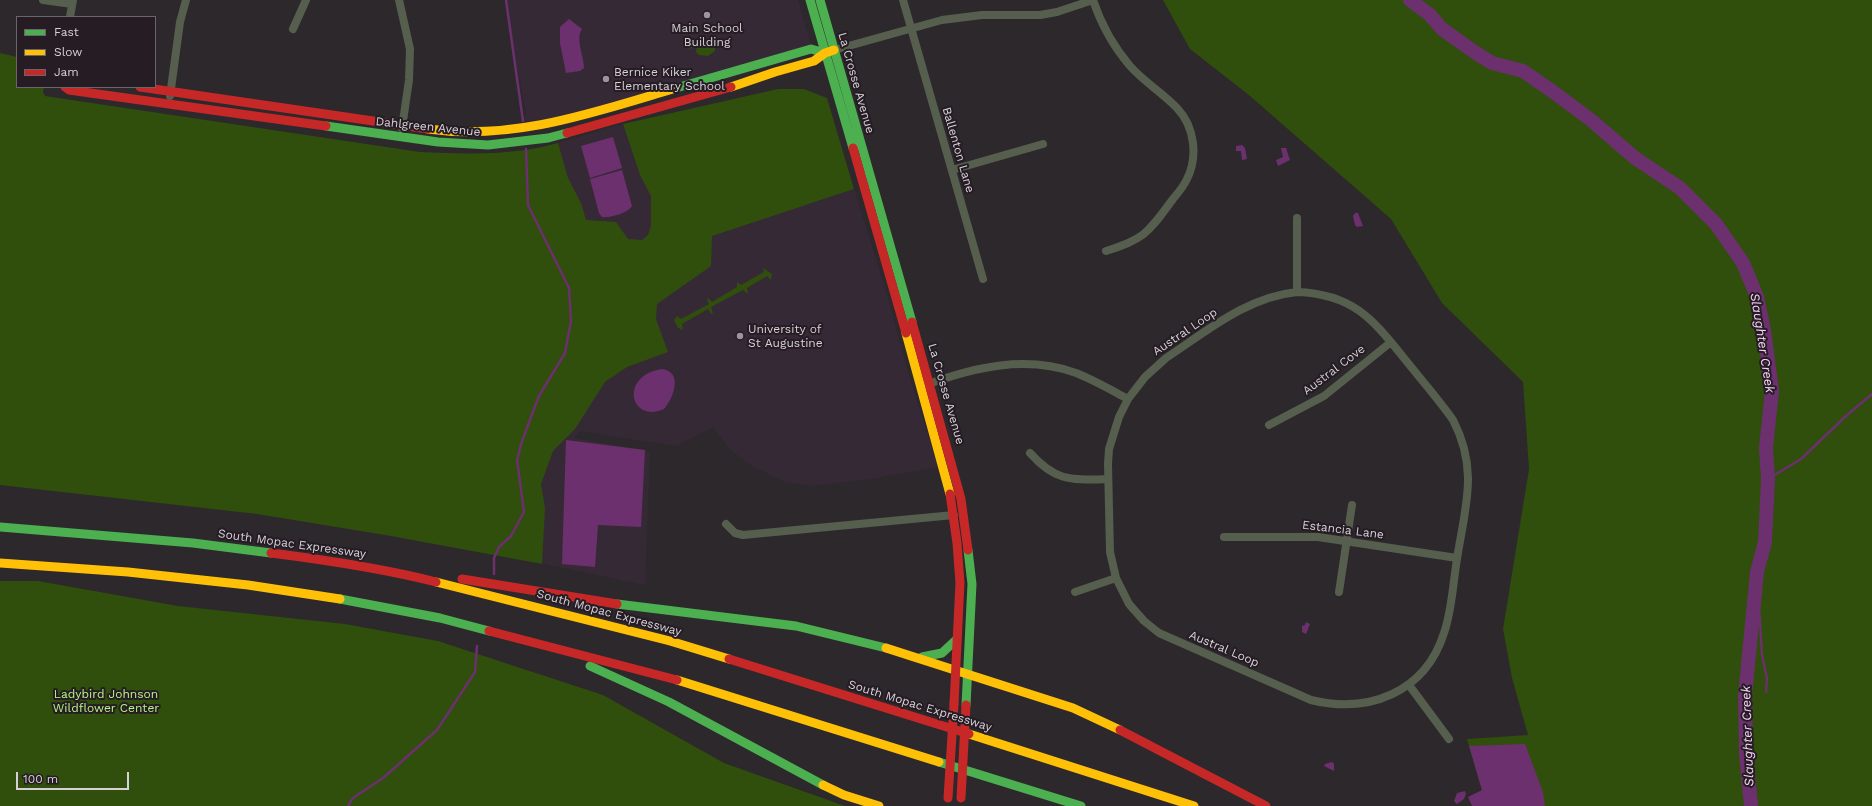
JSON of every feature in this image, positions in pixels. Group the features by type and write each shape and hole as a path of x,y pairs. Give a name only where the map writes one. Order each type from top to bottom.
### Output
{"main road":[{"name":"La Crosse Avenue","path":"810,0 830,51"},
{"name":"La Crosse Avenue","path":"820,0 830,51 926,385 954,469 965,523 972,584 961,802"},
{"name":"Dahlgreen Avenue","path":"146,88 455,131 488,131 528,128 559,122 811,50 830,51"},
{"name":"Dahlgreen Avenue","path":"66,88 69,90 400,137 453,144 481,145 548,138 747,83 775,72 814,61 830,51"},
{"name":"La Crosse Avenue","path":"926,385 954,514 960,577 948,802"},
{"name":"South Mopac Expressway","path":"0,527 201,544 320,559 405,574 670,641 792,678 1194,806"},
{"path":"0,563 128,572 248,585 412,612 628,667 752,702 1081,806"},
{"path":"405,574 455,578 606,603 796,626 888,648 967,675 1073,708 1130,734 1266,806"},
{"path":"915,658 936,657 950,650 956,640"},
{"path":"532,642 624,679 654,693 759,753 844,795 879,806"}],"street":[{"path":"43,0 72,2 70,16"},
{"path":"170,104 180,22 186,0"},
{"path":"293,29 306,0"},
{"path":"399,0 410,49 409,80 400,137"},
{"name":"Ballenton Lane","path":"903,0 983,279"},
{"path":"1093,0 1105,30 1123,57 1143,80 1182,114 1191,134 1194,149 1192,165 1188,178 1153,227 1134,242 1106,251"},
{"name":"Dahlgreen Avenue","path":"830,51 942,20 970,16 1040,15 1057,12 1093,0"},
{"path":"952,170 1043,144"},
{"path":"1297,218 1297,292"},
{"name":"Austral Loop","path":"1297,292 1330,297 1352,306 1374,322 1453,420 1461,438 1469,470 1469,484 1448,621 1440,646 1425,669 1409,685 1391,695 1363,704 1332,704 1311,700 1159,633 1144,621 1129,604 1116,578 1110,552 1108,479 1109,448 1119,417 1128,399 1145,376 1160,362 1244,307 1267,297 1297,292"},
{"name":"Austral Cove","path":"1269,425 1324,396 1391,342"},
{"path":"926,385 987,367 1028,363 1054,366 1075,373 1128,399"},
{"path":"1030,453 1046,469 1065,478 1074,480 1108,479"},
{"path":"1339,592 1352,505"},
{"path":"726,524 735,533 744,535 954,514"},
{"name":"Estancia Lane","path":"1224,538 1309,536 1457,558"},
{"path":"1075,592 1116,578"},
{"path":"1409,685 1449,739"}],"shaded area":[{"name":"Bernice Kiker Elementary School","path":"505,0 798,0 811,45 555,119 523,121 526,113"},
{"path":"569,19 582,29 579,37 584,68 580,71 566,73 560,43 560,27"},
{"name":"University of St Augustine","path":"623,124 640,175 807,205 854,189 886,291 907,369 938,467 871,479 812,486 785,482 749,464 728,448 713,427 676,446 580,431 574,438 650,451 645,585 501,555 536,149"},
{"path":"613,137 622,168 590,178 581,146"},
{"path":"1242,145 1245,148 1247,159 1242,160 1241,151 1236,151 1236,146"},
{"path":"1281,148 1286,148 1290,160 1278,166 1276,160 1283,157"},
{"path":"622,170 632,206 627,211 610,217 602,217 599,213 590,179"},
{"path":"1355,213 1358,213 1363,226 1357,227 1355,225 1353,216"},
{"path":"662,369 669,371 675,380 675,386 671,399 664,409 653,412 644,410 637,405 634,397 635,389 639,380 648,373"},
{"path":"566,440 645,450 641,527 598,525 595,567 562,564"},
{"path":"1306,622 1310,624 1306,634 1302,632 1302,626 1305,625"},
{"path":"1525,744 1543,792 1545,806 1472,806 1468,797 1482,790 1469,746"},
{"path":"1332,762 1334,764 1334,771 1324,766 1325,764"},
{"path":"1465,791 1466,794 1464,799 1457,804 1454,801 1457,793"}],"green space":[{"path":"1163,0 1872,0 1872,806 1484,806 1482,790 1467,739 1528,735 1512,678 1503,629 1529,469 1523,382 1442,303 1391,219 1250,96 1190,49"},
{"path":"687,38 691,38 693,39 693,47 687,48 684,45 684,41"},
{"path":"704,41 713,42 715,45 715,51 708,56 699,55 696,52 697,47"},
{"path":"0,53 16,57 16,88 44,88 43,92 45,96 420,152 507,152 558,143 568,178 581,203 586,220 616,222 628,239 642,240 648,235 651,226 651,196 640,175 623,124 778,89 804,89 827,98 854,189 712,236 711,266 657,304 656,319 668,352 627,367 605,382 575,429 553,451 541,484 545,508 542,564 391,536 257,514 0,485"},
{"path":"763,268 772,274 771,280 767,276 747,288 748,294 743,290 711,307 713,313 711,314 708,309 682,324 683,330 678,328 674,320 677,316 681,319 709,304 707,300 708,298 712,302 737,287 737,282 741,285 764,272"},
{"name":"Ladybird Johnson Wildflower Center","path":"0,581 38,581 178,606 345,624 438,641 603,695 724,763 845,806 0,806"}],"waterway":[{"path":"506,0 523,121"},
{"name":"Slaughter Creek","path":"1410,0 1430,15 1442,29 1476,53 1492,63 1523,71 1552,91 1591,120 1635,158 1680,188 1716,224 1743,263 1757,297 1764,330 1772,391 1766,448 1768,479 1765,542 1757,572 1745,696 1746,754 1751,806"},
{"path":"494,574 494,558 499,547 511,536 524,512 517,460 522,441 539,396 565,353 571,321 569,288 528,205 526,149"},
{"path":"1768,479 1801,459 1846,416 1872,394"},
{"path":"1753,603 1759,606 1762,655 1767,679 1766,692"},
{"path":"348,806 353,798 383,778 437,730 475,672 477,646"}],"traffic: fast":[{"path":"810,0 853,148"},
{"path":"820,0 912,322"},
{"path":"676,88 811,49 825,53"},
{"path":"326,126 438,142 488,145 548,138 567,133"},
{"path":"0,527 193,543 271,553"},
{"path":"966,705 972,584 968,550"},
{"path":"340,599 440,618 489,631"},
{"path":"617,604 796,626 886,648"},
{"path":"922,657 942,653 956,640"},
{"path":"590,666 669,702 823,785"},
{"path":"939,762 1081,806"}],"traffic: slow":[{"path":"731,87 814,61 825,53 834,50"},
{"path":"428,129 460,132 523,128 585,115 676,88"},
{"path":"906,333 950,494"},
{"path":"0,563 128,572 248,585 340,599"},
{"path":"436,582 670,641 729,659"},
{"path":"886,648 1073,708 1120,730"},
{"path":"677,680 939,762"},
{"path":"969,734 1194,806"},
{"path":"823,785 844,795 879,806"}],"traffic: jam":[{"path":"567,133 731,87"},
{"path":"66,88 69,90 326,126"},
{"path":"147,88 428,129"},
{"path":"853,148 906,333"},
{"path":"912,322 961,499 968,550"},
{"path":"950,494 957,543 960,583 954,704"},
{"path":"271,553 354,565 436,582"},
{"path":"462,579 617,604"},
{"path":"489,631 677,680"},
{"path":"729,659 969,734"},
{"path":"948,798 954,704"},
{"path":"961,798 966,705"},
{"path":"1120,730 1266,806"}],"place":[{"name":"Main School Building","path":"707,15"},
{"name":"Bernice Kiker Elementary School","path":"606,79"},
{"name":"University of St Augustine","path":"740,336"}]}
